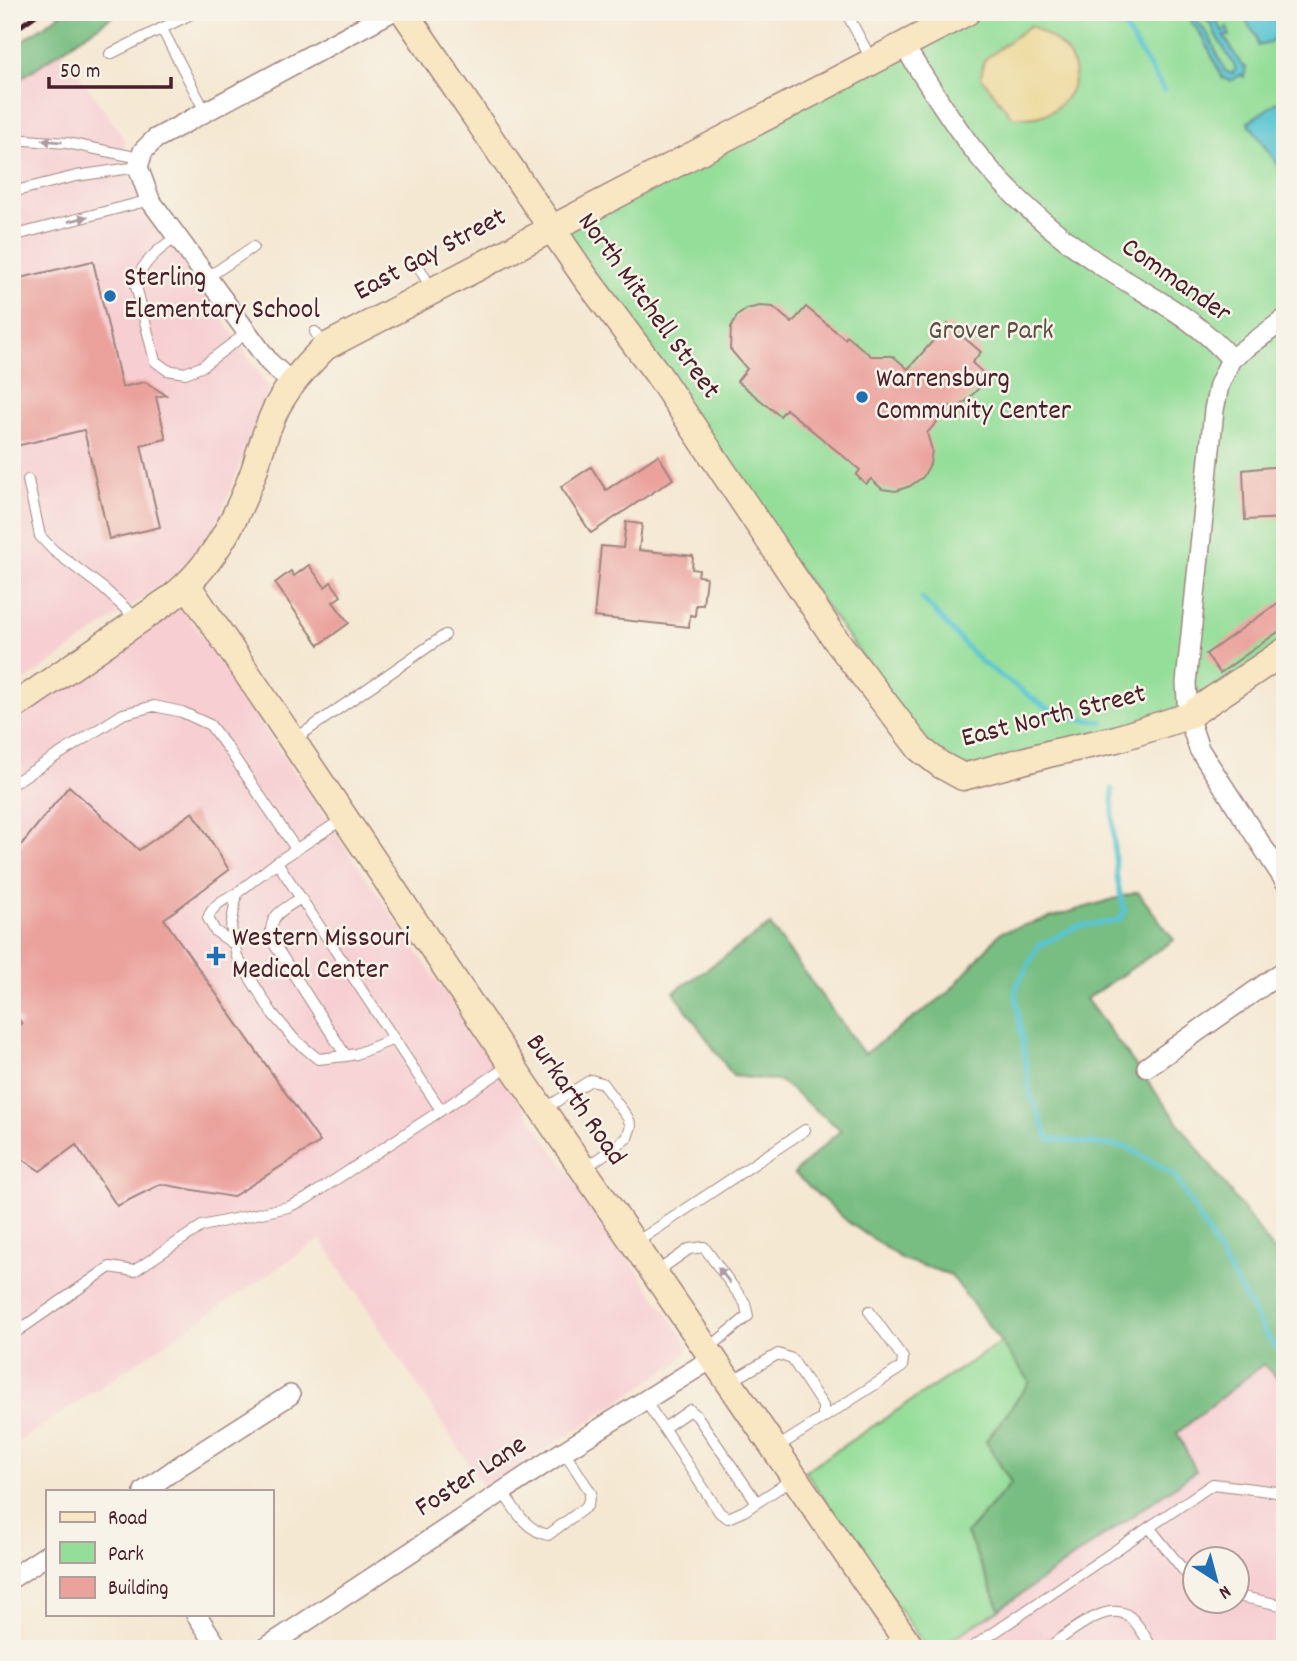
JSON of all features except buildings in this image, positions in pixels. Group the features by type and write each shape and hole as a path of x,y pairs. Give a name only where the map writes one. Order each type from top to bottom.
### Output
{"main road":[{"name":"North Mitchell Street","path":"404,12 585,277 657,373 836,640"},
{"name":"East Gay Street","path":"12,708 188,586 211,560 252,476 274,415 320,339 426,279 552,229 967,12"},
{"name":"Burkarth Road","path":"188,586 343,819 795,1477 900,1644"},
{"name":"East North Street","path":"836,640 920,749 963,777 1116,739 1188,716 1285,651"}],"street":[{"path":"293,384 269,362 150,200 139,162 143,151 155,139 391,12"},
{"name":"Commander","path":"904,46 971,146 1021,201 1102,266 1196,324 1212,337 1231,359 1219,385 1214,410 1186,683 1188,716 1199,749 1285,881"},
{"path":"1231,359 1285,319"},
{"path":"1147,1067 1285,970"},
{"name":"Foster Lane","path":"264,1649 564,1451 646,1402 710,1354"},
{"path":"145,1490 290,1395"},
{"path":"12,1578 46,1556"},
{"path":"197,1616 219,1649"}],"lane":[{"path":"110,54 195,12"},
{"path":"846,12 873,62"},
{"path":"162,29 206,113"},
{"path":"12,139 66,143 139,162"},
{"path":"12,192 139,162"},
{"path":"12,236 150,200"},
{"path":"178,236 159,248 139,272 135,282 155,361 167,370 185,373 201,367 248,332"},
{"path":"208,277 253,247"},
{"path":"28,481 40,536 138,621"},
{"path":"292,741 445,635"},
{"path":"12,784 123,714 154,706 183,712 209,725 296,849"},
{"path":"234,944 215,931 208,918 211,910 343,819"},
{"path":"277,862 441,1110"},
{"path":"237,893 231,927 237,957 272,1013 294,1039 318,1059 356,1054 394,1040"},
{"path":"301,898 278,913 270,925 271,939 345,1056"},
{"path":"12,1335 110,1267 134,1271 202,1226 288,1207 306,1199 511,1065"},
{"path":"542,1110 592,1080 602,1083 628,1118 631,1126 626,1138 583,1169"},
{"path":"634,1244 804,1130"},
{"path":"655,1273 689,1250 704,1247 745,1303 748,1316 710,1354"},
{"path":"775,1449 902,1367 903,1358 869,1311"},
{"path":"730,1382 778,1354 792,1359 824,1406 823,1418"},
{"path":"646,1402 720,1513 728,1518 744,1511 795,1477"},
{"path":"664,1427 690,1410 697,1416 756,1501"},
{"path":"503,1492 528,1527 537,1533 548,1535 587,1506 591,1493 564,1451"},
{"path":"970,1649 1213,1484 1285,1493"},
{"path":"1149,1527 1182,1569"},
{"path":"1252,1599 1285,1606"},
{"path":"1046,1649 1100,1613 1114,1610 1129,1616 1153,1649"}],"shaded area":[{"name":"Sterling Elementary School","path":"62,50 125,140 123,156 137,191 269,388 225,504 207,543 187,567 12,690 12,84"},
{"name":"Western Missouri Medical Center","path":"181,606 686,1341 687,1351 678,1362 486,1490 321,1239 12,1446 12,724"},
{"path":"1264,1364 1285,1386 1285,1649 936,1649 1000,1609 1195,1470 1176,1433"}],"green space":[{"path":"64,12 119,12 12,84 12,48"},
{"name":"Grover Park","path":"977,12 1285,12 1285,646 1188,716 998,768 941,765 552,229"},
{"path":"1138,892 1174,940 1086,999 1278,1256 1285,1252 1285,1386 1263,1364 1177,1433 1196,1471 1000,1609 967,1533 1011,1483 986,1441 1030,1382 951,1275 902,1259 848,1222 794,1173 841,1130 780,1081 733,1076 674,992 770,925 864,1054 948,993 1001,932"},
{"path":"1001,1342 1031,1382 986,1441 1011,1483 967,1533 1000,1609 936,1649 927,1649 805,1471"}],"sand":[{"path":"1031,25 1066,51 1073,65 1073,84 1064,100 1049,112 1034,117 1012,117 981,77 984,60"}],"water":[{"path":"1184,12 1190,12 1209,36 1225,71 1232,74 1236,68 1212,25 1197,12 1213,17 1223,32 1227,27 1230,36 1224,36 1242,66 1246,67 1244,77 1240,75 1231,81 1222,78 1204,39"},
{"path":"1244,12 1274,12 1276,25 1283,29 1284,33 1269,43 1258,46 1256,36 1245,20"},
{"path":"1285,97 1285,175 1248,122"}],"waterway":[{"path":"1115,12 1164,90"},
{"path":"922,598 980,661 1042,705 1069,718 1103,722"},
{"path":"1112,789 1116,866 1125,911 1118,921 1078,926 1038,946 1015,990 1030,1093 1049,1139 1127,1147 1175,1176 1268,1338 1285,1357"}],"railway":[{"path":"12,32 40,12"}],"place":[{"name":"Sterling Elementary School","path":"110,296"},
{"name":"Warrensburg Community Center","path":"862,397"},
{"name":"Western Missouri Medical Center","path":"216,956"}]}
